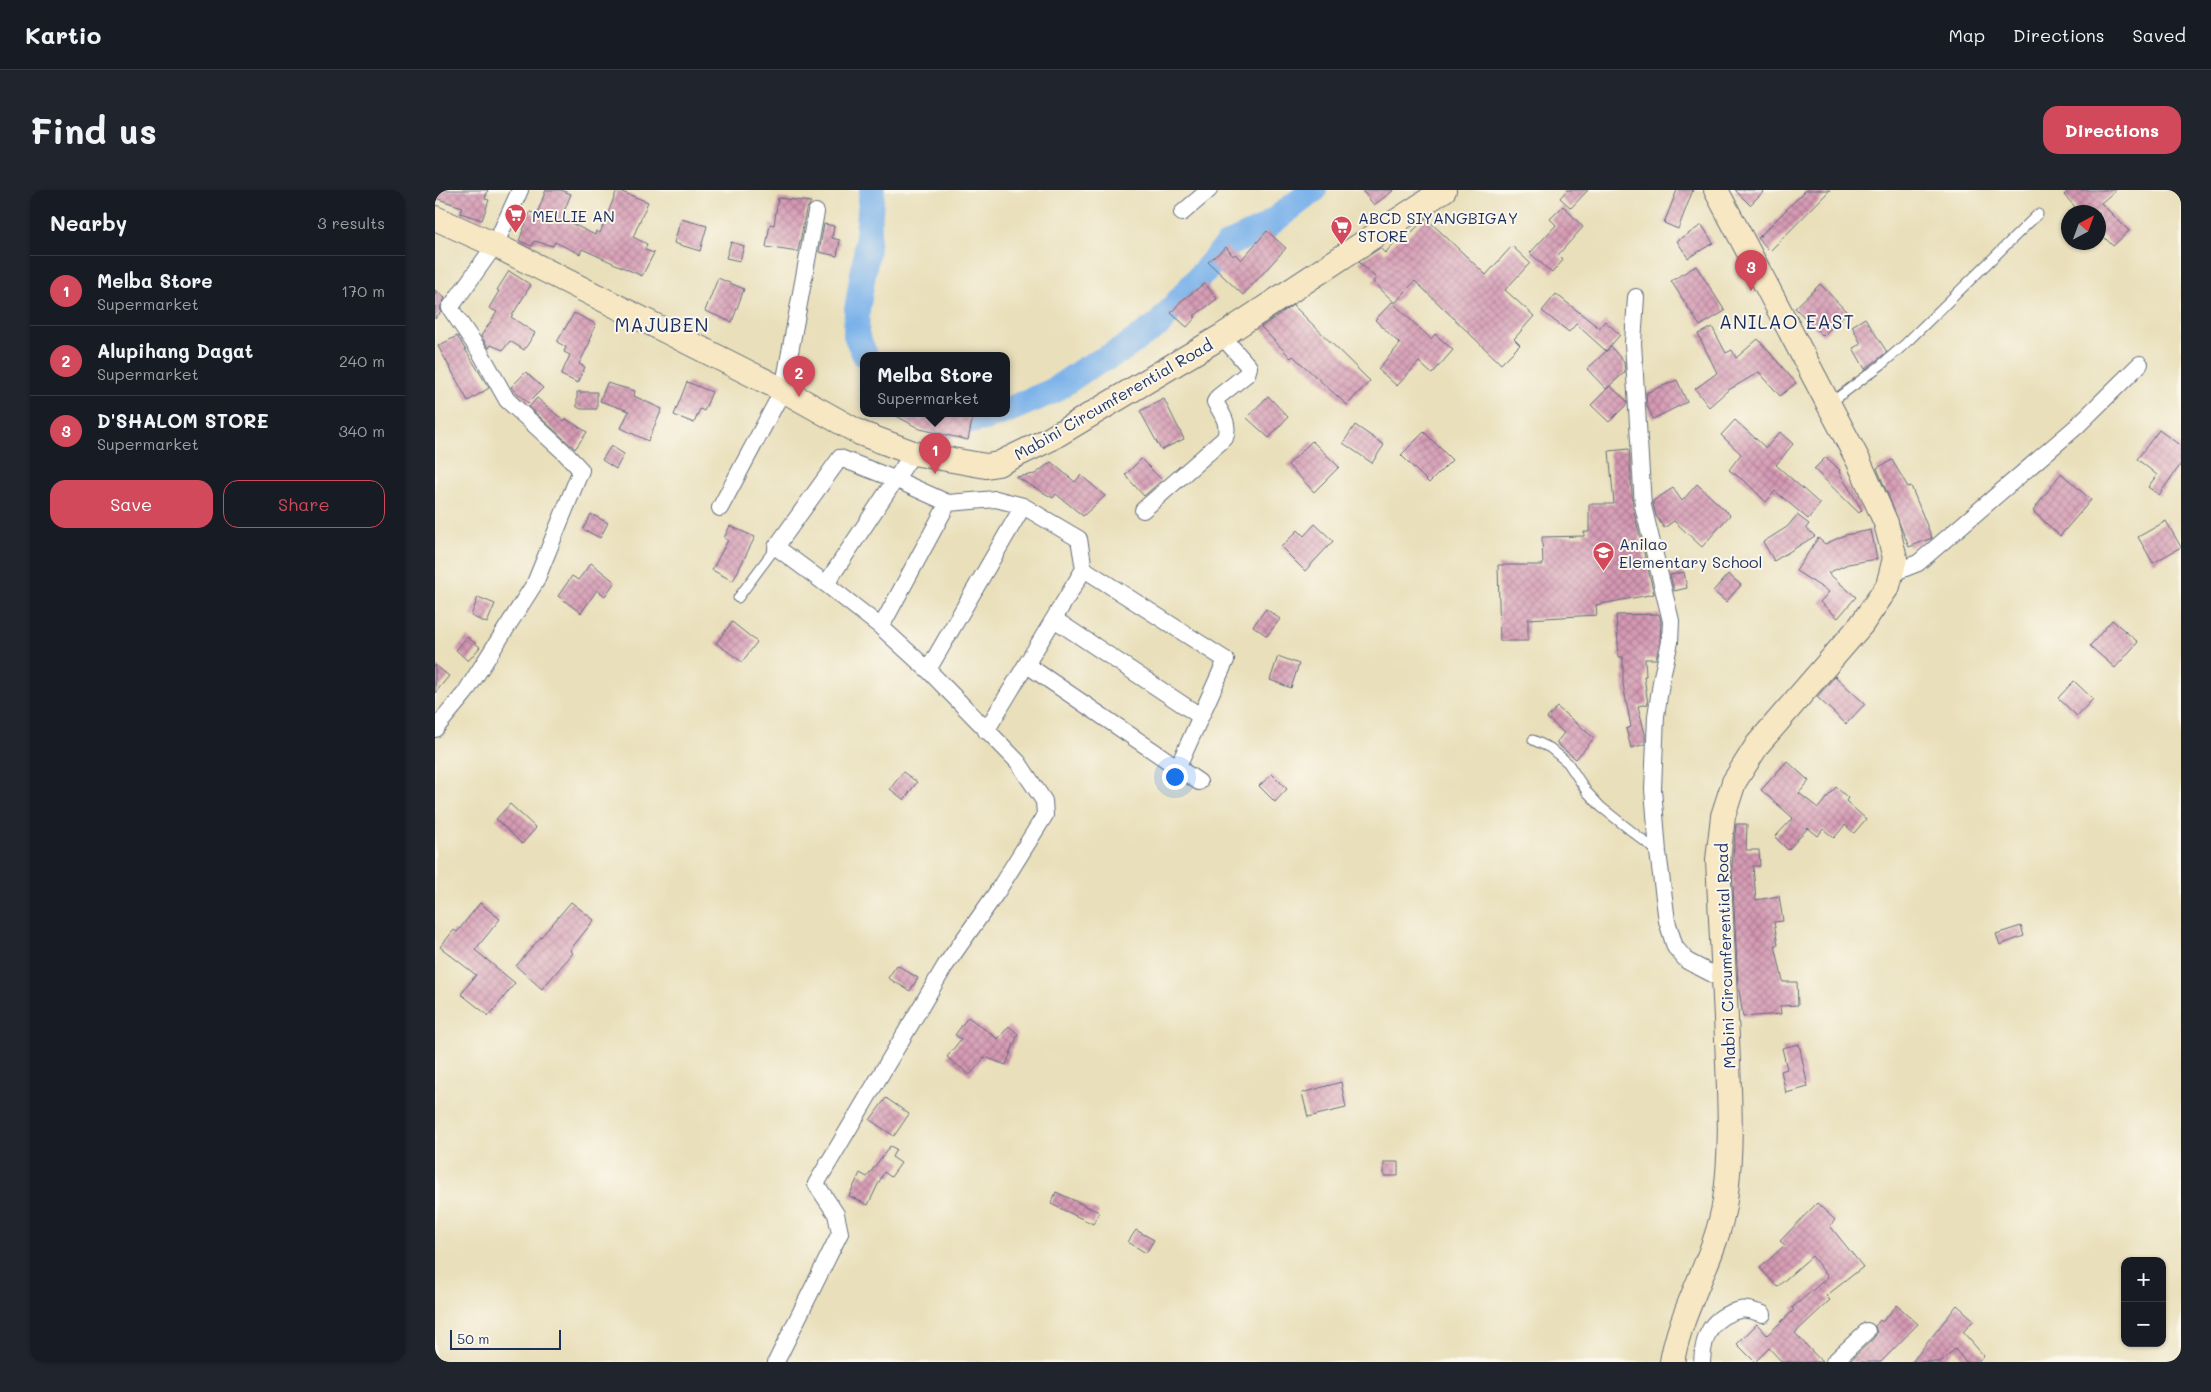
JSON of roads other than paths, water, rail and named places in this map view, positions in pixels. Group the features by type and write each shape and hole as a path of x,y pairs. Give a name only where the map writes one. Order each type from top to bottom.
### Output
{"main road":[{"name":"Mabini Circumferential Road","path":"435,218 495,245 783,390 860,433 913,453 987,466 998,464 1049,439 1222,336 1321,269 1445,190"},
{"name":"Mabini Circumferential Road","path":"1672,1362 1679,1334 1701,1273 1719,1232 1725,1200 1731,1132 1718,860 1723,816 1733,782 1758,744 1861,625 1887,586 1895,558 1886,523 1859,460 1716,190"}],"street":[{"path":"435,729 465,693 535,583 581,470 507,400 480,352 450,308 495,245 520,190"},
{"path":"1182,213 1209,190"},
{"path":"720,508 783,390 816,212"},
{"path":"1636,297 1633,343 1643,506 1671,621 1670,642 1662,676 1656,716 1653,789 1658,852 1667,921 1675,947 1687,961 1724,980"},
{"path":"1143,510 1225,438 1228,431 1227,424 1215,402 1218,396 1247,374 1249,367 1222,336"},
{"path":"1891,574 1918,562 2076,427 2140,364"},
{"path":"825,584 897,480 913,453"},
{"path":"776,1362 840,1233 836,1214 816,1184 945,966 997,892 1045,814 1044,801 1018,762 986,731 927,670 881,627 775,546 840,458 897,480 948,503 996,498 1023,506 1079,538 1084,569 986,731"},
{"path":"881,627 948,503"},
{"path":"927,670 1023,506"},
{"path":"1084,569 1226,660 1178,767"},
{"path":"1054,620 1200,716"},
{"path":"1027,665 1199,782"},
{"path":"1702,1362 1704,1338 1715,1322 1741,1310 1763,1314"},
{"path":"1834,1362 1867,1331"}],"lane":[{"path":"1829,404 1904,345 2038,214"},
{"path":"738,598 775,546"},
{"path":"1533,740 1550,748 1567,763 1587,792 1601,807 1658,852"}],"waterway":[{"path":"864,352 856,335 857,310 866,256 872,190"},
{"path":"1010,409 1053,391 1085,369 1120,351 1159,324 1227,245 1264,228 1314,190"},
{"path":"927,417 947,425 988,417"}],"place":[{"name":"MELLIE AN","path":"516,234"},
{"name":"ABCD SIYANGBIGAY STORE","path":"1342,245"},
{"name":"D'SHALOM STORE","path":"1751,291"},
{"name":"Alupihang Dagat","path":"799,397"},
{"name":"Melba Store","path":"935,474"},
{"name":"Anilao Elementary School","path":"1603,571"}],"district":[{"name":"ANILAO EAST","path":"1787,321"},
{"name":"MAJUBEN","path":"662,324"}]}
